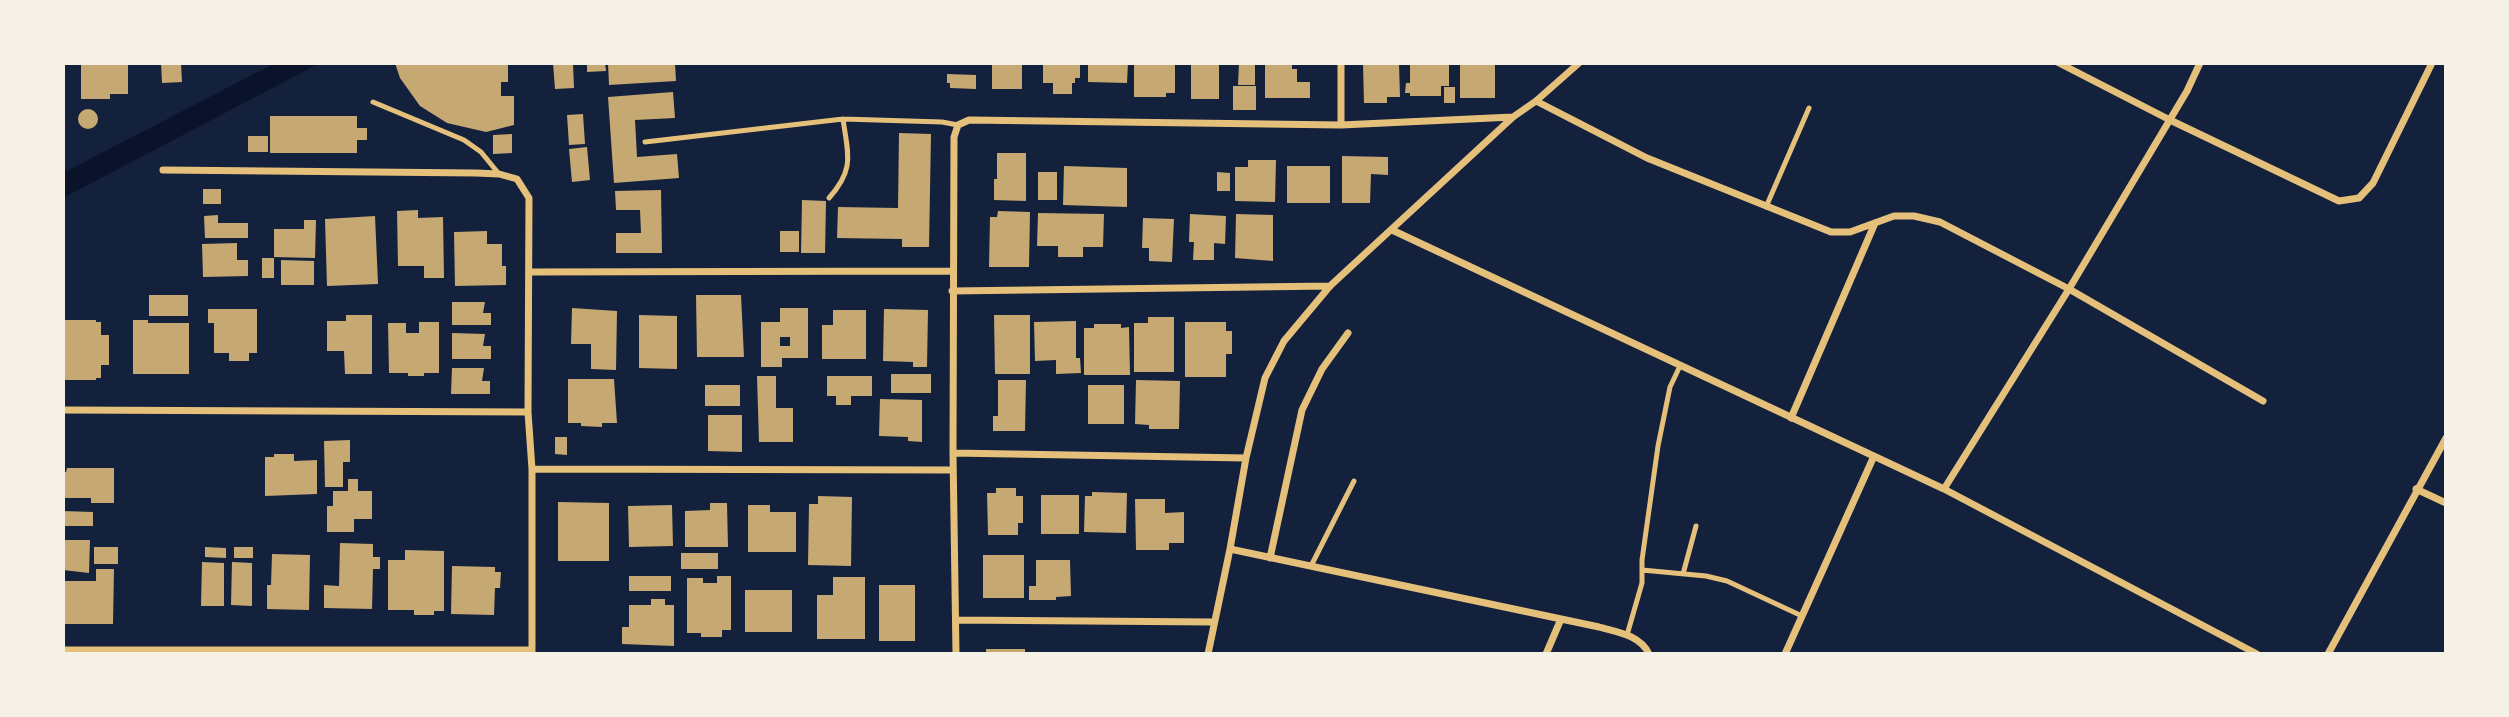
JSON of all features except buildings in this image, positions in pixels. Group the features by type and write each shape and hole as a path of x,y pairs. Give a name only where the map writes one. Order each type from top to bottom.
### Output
{"street":[{"path":"1341,63 1341,125"},
{"path":"1208,654 1246,458 1265,378 1284,341 1330,286 1513,117 1536,101 1579,63"},
{"path":"2059,63 2339,201 2359,198 2373,183 2432,63"},
{"path":"1944,489 2188,91 2200,63"},
{"path":"1536,101 1647,158 1830,232 1850,232 1894,216 1914,216 1940,222 2069,289 2263,401"},
{"path":"956,654 952,271 954,138 958,125 969,120 1341,125 1513,117"},
{"path":"63,650 532,652 532,469 528,412 529,198 516,179 499,174 163,170"},
{"path":"1791,418 1875,222"},
{"path":"1392,230 1944,489 2257,654"},
{"path":"529,272 952,271"},
{"path":"952,291 1330,286"},
{"path":"1270,558 1302,410 1322,369 1348,333"},
{"path":"63,410 528,412"},
{"path":"2328,654 2446,438"},
{"path":"953,453 1246,458"},
{"path":"1786,654 1874,456"},
{"path":"532,469 953,470"},
{"path":"2416,489 2446,503"},
{"path":"1230,549 1627,635 1641,642 1649,654"},
{"path":"1546,654 1561,619"},
{"path":"956,620 1213,622"}],"lane":[{"path":"373,102 464,140 481,152 499,174"},
{"path":"1766,207 1809,108"},
{"path":"645,142 843,119 942,121 958,125"},
{"path":"829,198 843,182 846,173 848,156 843,119"},
{"path":"1627,635 1640,597 1658,446 1670,387 1680,366"},
{"path":"1311,566 1354,481"},
{"path":"1683,574 1696,526"},
{"path":"1642,570 1706,576 1727,581 1802,616"}],"water":[{"path":"275,63 320,63 63,198 63,173"}]}
